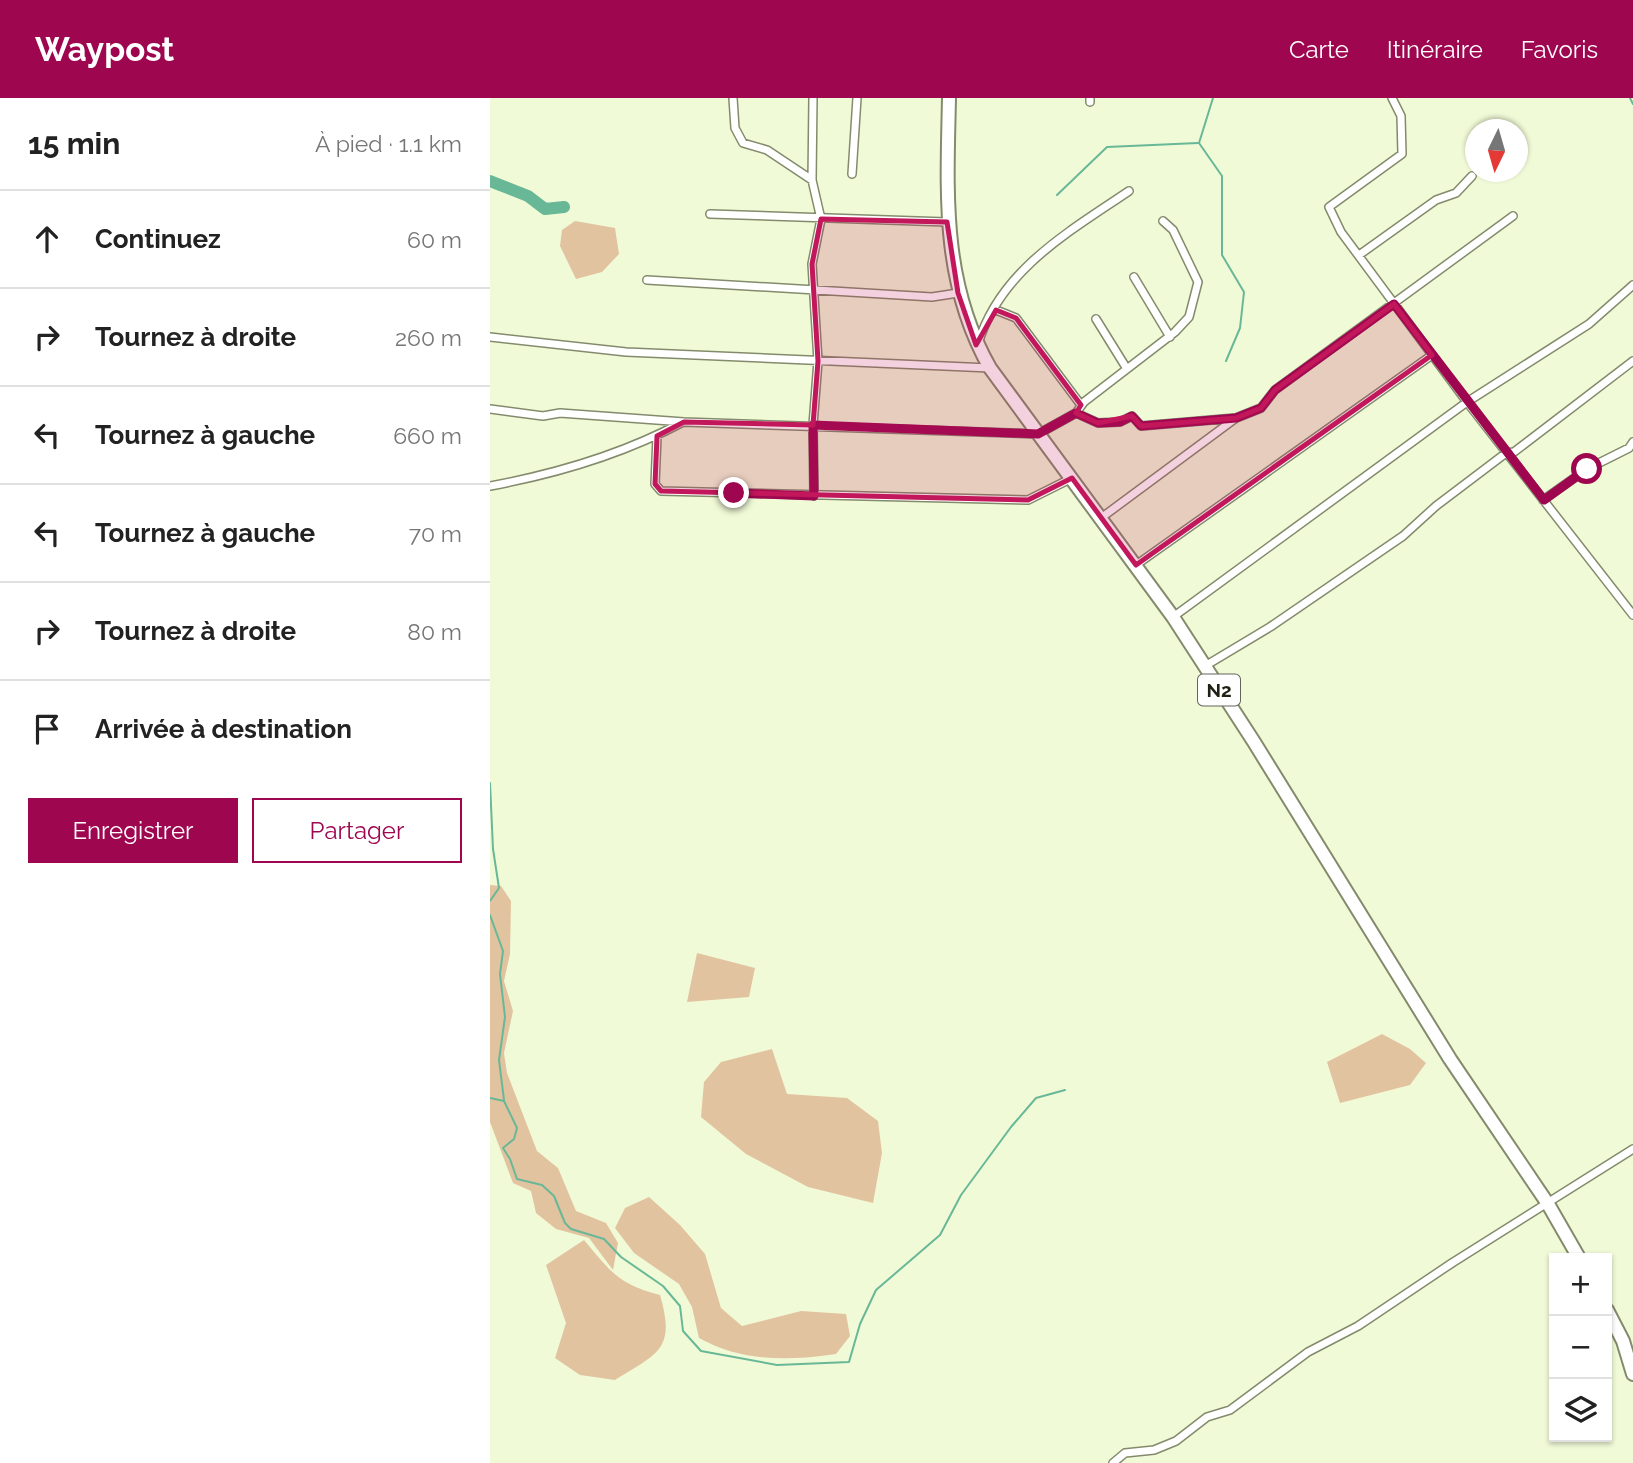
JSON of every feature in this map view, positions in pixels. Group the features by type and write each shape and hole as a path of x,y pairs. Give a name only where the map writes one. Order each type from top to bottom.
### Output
{"highway":[{"name":"N2","path":"949,98 947,222 958,293 978,346 990,368 1173,617 1276,777 1450,1059 1548,1204 1576,1253"},
{"path":"1610,1316 1623,1341 1633,1374"}],"street":[{"path":"733,98 735,128 743,143 767,150 811,180"},
{"path":"813,98 811,180 821,219 812,264 818,361 813,425 814,496"},
{"path":"852,174 857,98"},
{"path":"1392,98 1401,116 1402,154 1329,207 1341,232 1467,402 1633,615"},
{"path":"1359,255 1436,200 1456,192 1466,182"},
{"path":"978,346 1018,274 1055,241 1129,191"},
{"path":"710,214 947,222"},
{"path":"1101,519 1236,418 1261,408 1275,390 1513,216"},
{"path":"490,409 544,416 560,413 684,422 1038,434 1076,413 1081,405 1170,337 1189,317 1198,282 1172,230 1164,221"},
{"path":"1134,276 1170,337"},
{"path":"647,280 932,297 958,293"},
{"path":"1173,617 1467,402 1590,324 1633,285"},
{"path":"996,310 1016,318 1081,405"},
{"path":"1096,319 1127,369"},
{"path":"490,337 626,352 990,368"},
{"path":"1136,565 1432,355"},
{"path":"1204,666 1270,627 1403,536 1436,506 1506,453 1514,452 1633,360"},
{"path":"1076,413 1098,423 1120,422 1132,416 1141,426 1236,418"},
{"path":"490,486 573,464 657,436 684,422"},
{"path":"657,436 655,485 661,491 1028,500 1072,478"},
{"path":"1544,500 1587,469 1629,448 1633,442"},
{"path":"1113,1463 1125,1453 1154,1450 1176,1441 1207,1417 1230,1410 1308,1352 1358,1326 1452,1263 1633,1149"}],"highlighted area":[{"path":"821,219 947,222 958,293 976,345 996,310 1016,318 1081,405 1076,413 1098,423 1132,416 1141,426 1236,418 1261,408 1275,390 1394,304 1432,355 1136,565 1072,478 1028,500 661,491 655,484 657,436 684,422 813,425 818,361 812,264"}],"shaded area":[{"path":"575,221 615,228 619,254 602,272 576,279 560,246 562,230"},
{"path":"490,885 501,886 511,901 510,954 504,981 513,1011 504,1053 507,1073 537,1151 558,1168 576,1211 606,1223 618,1243 613,1270 589,1238 556,1229 536,1213 531,1191 513,1183 490,1122"},
{"path":"697,953 755,968 749,997 687,1002"},
{"path":"1382,1034 1410,1049 1426,1063 1410,1085 1340,1103 1327,1062"},
{"path":"772,1049 787,1094 847,1098 878,1121 882,1153 873,1203 808,1187 746,1154 701,1117 704,1082 721,1062"},
{"path":"649,1197 680,1225 705,1254 721,1308 742,1326 801,1311 846,1314 850,1336 836,1354 800,1358 766,1358 732,1352 699,1338 692,1307 679,1284 634,1253 615,1228 625,1208"},
{"path":"584,1240 616,1275 634,1286 660,1295 664,1313 666,1328 660,1348 615,1380 580,1375 555,1358 566,1323 546,1265"}],"waterway":[{"path":"1213,98 1199,143 1222,176 1222,255 1244,292 1240,328 1226,361"},
{"path":"1630,98 1633,104"},
{"path":"1057,195 1107,147 1198,143"},
{"path":"490,181 528,196 545,209 564,207"},
{"path":"490,783 493,849 499,888 490,901"},
{"path":"490,915 503,951 500,974 505,1017 499,1060 504,1100"},
{"path":"490,1098 504,1101 517,1128 514,1139 503,1148 517,1179 542,1185 554,1196 565,1223 571,1229 604,1239 621,1257 663,1286 680,1306 683,1331 701,1351 777,1365 849,1362 860,1324 876,1290 940,1235 961,1195 1036,1098 1065,1090"}],"route":[{"path":"734,493 814,496 813,425 1038,434 1076,413 1098,423 1120,422 1125,417 1132,416 1141,426 1236,418 1261,408 1275,390 1394,304 1544,500 1587,469"}]}
